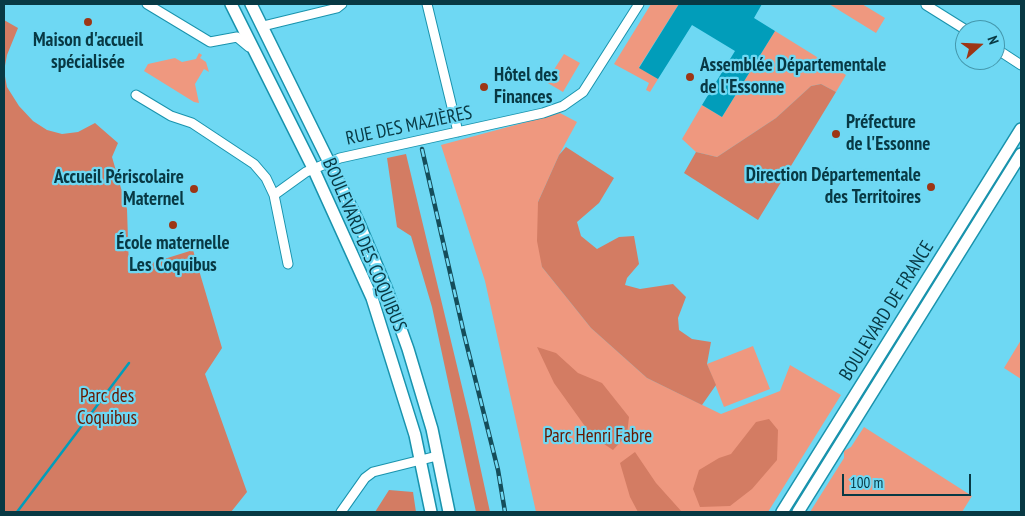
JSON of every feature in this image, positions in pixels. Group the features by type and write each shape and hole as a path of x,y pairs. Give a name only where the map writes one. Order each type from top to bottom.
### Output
{"main road":[{"name":"BOULEVARD DES COQUIBUS","path":"231,4 313,168 372,298 394,364 420,459 431,512"},
{"name":"BOULEVARD DES COQUIBUS","path":"251,4 329,161 387,290 408,349 437,456 449,512"},
{"name":"BOULEVARD DE FRANCE","path":"782,512 1021,129"},
{"name":"BOULEVARD DE FRANCE","path":"798,512 1021,154"}],"street":[{"path":"147,4 210,42 237,37 254,53"},
{"path":"263,26 326,7 337,8 342,4"},
{"path":"427,4 458,132"},
{"name":"RUE DES MAZIÈRES","path":"274,195 313,168 329,161 543,113 573,100 589,83 639,4"},
{"path":"926,5 955,23"},
{"path":"1005,55 1021,65"},
{"path":"136,95 171,116 192,123 254,164 266,178 274,195 288,264"},
{"path":"341,512 365,478 373,472 437,456"}],"green space":[{"path":"651,4 679,4 639,67 658,79 650,92 646,90 649,83 614,64"},
{"path":"829,4 862,4 885,18 876,33"},
{"path":"4,20 18,28 7,55 4,71"},
{"path":"775,31 846,75 836,92 821,84 811,86 776,118 717,157 696,152 682,139 702,105 722,117"},
{"path":"199,53 202,55 200,58 206,62 209,72 204,69 195,84 199,103 194,102 144,71 148,64 175,58 182,62 196,59"},
{"path":"564,54 580,63 563,92 546,82"},
{"name":"Parc des Coquibus","path":"4,71 7,87 19,106 33,121 47,130 62,134 78,132 95,123 118,143 112,157 127,209 129,270 193,250 222,348 205,374 247,492 231,512 4,512"},
{"path":"821,84 836,92 758,220 684,173 696,152 717,157 776,118 811,86"},
{"name":"Parc Henri Fabre","path":"560,113 577,122 559,155 538,202 542,267 591,328 647,378 721,414 780,391 790,365 841,395 768,512 536,512 485,281 441,145"},
{"path":"566,147 614,178 599,203 577,222 581,236 597,249 619,237 634,236 639,264 627,278 625,285 640,289 673,284 686,297 678,318 679,330 692,339 711,342 707,364 716,385 702,405 647,378 591,328 542,267 537,241 538,202 559,155"},
{"path":"406,154 470,420 490,512 476,512 432,307 411,236 397,227 387,158"},
{"path":"1021,340 1021,379 1004,368"},
{"path":"753,346 770,389 724,407 707,364"},
{"path":"537,347 556,353 578,373 602,383 629,417 627,435 613,450 592,436 554,383"},
{"path":"769,419 778,430 777,460 752,489 730,506 700,507 693,489 699,470 719,458 731,454 756,422"},
{"path":"864,427 972,496 962,512 810,512 844,458 844,451 851,447"},
{"path":"635,452 656,483 682,512 638,512 630,497 620,463"},
{"path":"389,490 413,492 416,512 375,512"}],"water":[{"path":"679,4 762,4 754,18 775,31 722,117 702,105 735,51 692,25 658,79 639,68"}],"waterway":[{"path":"17,512 129,363"}],"railway":[{"path":"422,149 464,334 498,470 505,512"}],"place":[{"name":"Maison d'accueil spécialisée","path":"88,22"},
{"name":"Assemblée Départementale de l'Essonne","path":"690,77"},
{"name":"Hôtel des Finances","path":"484,87"},
{"name":"Préfecture de l'Essonne","path":"836,134"},
{"name":"Direction Départementale des Territoires","path":"931,187"},
{"name":"Accueil Périscolaire Maternel","path":"194,189"},
{"name":"École maternelle Les Coquibus","path":"173,225"}]}
